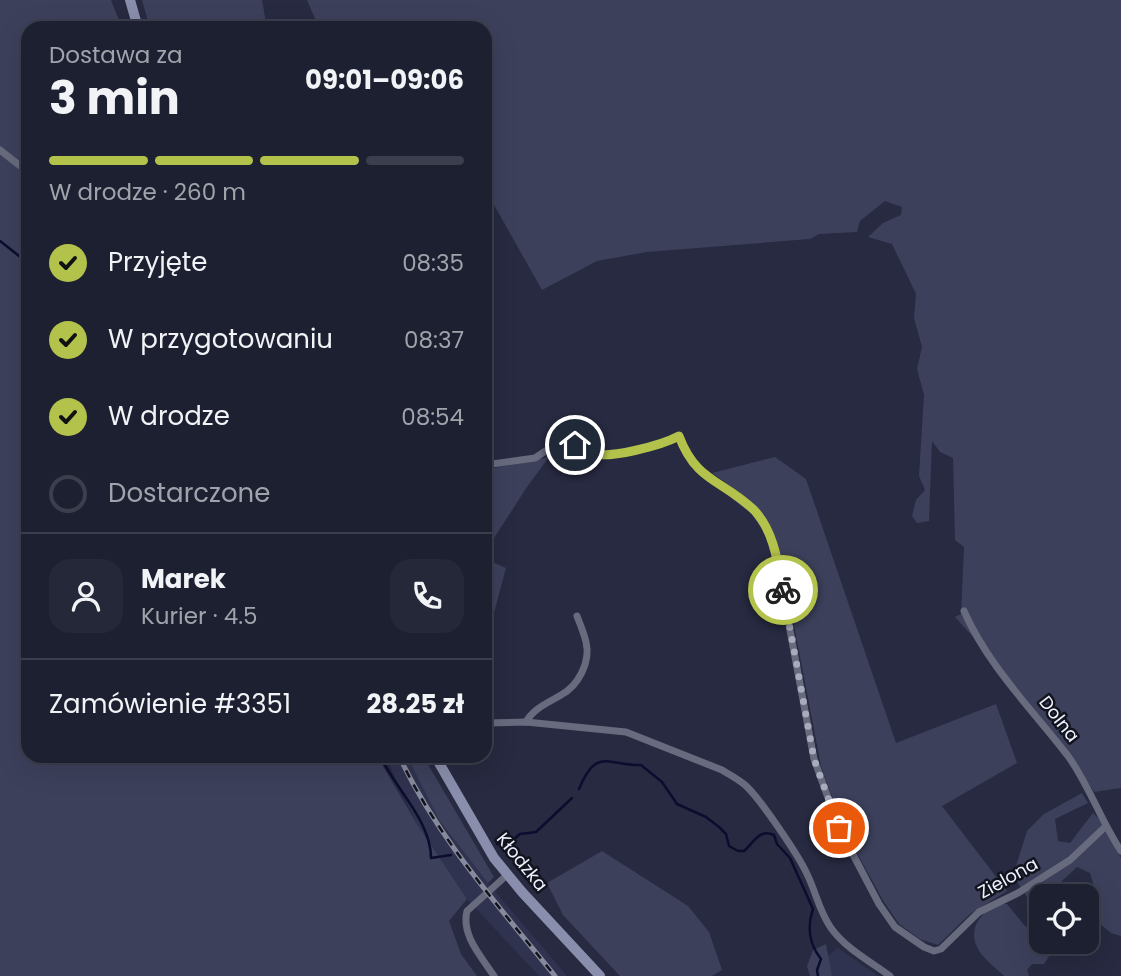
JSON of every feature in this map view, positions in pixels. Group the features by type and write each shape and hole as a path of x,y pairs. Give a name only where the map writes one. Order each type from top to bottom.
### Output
{"main road":[{"path":"130,0 136,21"},
{"name":"Kłodzka","path":"439,763 477,833 507,875 600,976"}],"street":[{"path":"0,150 21,166"},
{"name":"Zielona","path":"492,464 535,458 565,438 592,454 604,455 654,446 679,436 692,464 754,511 768,531 778,566 814,759 839,828 879,904 903,935 934,951 941,949 979,912 1021,895 1070,860 1105,827"},
{"name":"Dolna","path":"964,611 997,668 1070,758 1105,827 1121,851"},
{"path":"526,722 531,713 566,692 578,679 584,666 587,643 577,616"},
{"path":"492,723 526,722 626,732 722,770 735,778 747,787 788,842 807,873 818,905 832,929 842,940 890,976"},
{"path":"494,976 466,931 465,919 467,911 507,875"}],"shaded area":[{"path":"0,0 111,0 119,21 21,21 21,763 381,763 417,824 467,899 449,921 461,954 477,976 0,976"},
{"path":"142,0 262,0 266,21 148,21"},
{"path":"307,0 1121,0 1121,788 1094,792 1028,702 955,617 961,614 964,547 955,540 953,458 940,452 932,441 929,521 917,523 912,516 916,500 925,490 919,476 924,395 917,369 922,347 914,318 916,294 892,244 868,237 883,223 901,215 902,207 885,201 860,221 857,232 819,234 810,239 647,252 597,261 542,290 492,201 492,21 316,21"},
{"path":"549,457 492,541 492,461 494,468"},
{"path":"775,457 806,479 896,743 996,704 1017,763 942,806 1007,891 970,914 938,945 920,939 899,924 843,828 821,766 781,558 765,517 740,493 712,473"},
{"path":"492,562 506,568 492,620"},
{"path":"388,763 410,763 439,820 567,976 539,976 466,898 417,824"},
{"path":"410,763 427,763 494,877 488,883 439,820"},
{"path":"1082,793 1088,803 1055,819 1058,841 1070,843 1093,813 1100,820 1121,858 1121,936 1111,933 1099,923 1099,884 1093,884 1090,873 1077,867 1059,884 1029,884 1029,900 1013,876 1027,831 1044,814"},
{"path":"602,851 688,906 709,932 722,970 712,976 620,976 563,915 547,883"},
{"path":"995,904 1007,904 1029,928 1029,954 1050,954 1044,964 1032,964 1027,970 1029,976 1004,976 977,947 975,928 985,912"},
{"path":"826,944 832,976 810,976 807,966 813,950"},
{"path":"838,948 878,976 825,976 825,958"}],"waterway":[{"path":"0,241 21,258"},
{"path":"579,789 585,776 598,763 604,761 641,765 662,782 677,804 706,817 719,827 726,834 729,846 738,851 744,851 760,835 774,835 777,844 790,858 813,909 810,928 814,947 821,959 818,976"},
{"path":"384,763 419,818 429,844 431,858 451,855"},
{"path":"497,844 513,840 520,834 536,832 572,798"}],"railway":[{"path":"403,763 450,843 555,976"}],"way so far":[{"path":"783,590 814,759 839,828"}],"route":[{"path":"575,445 592,454 604,455 654,446 679,436 684,452 692,464 754,511 768,531 783,590"}]}
